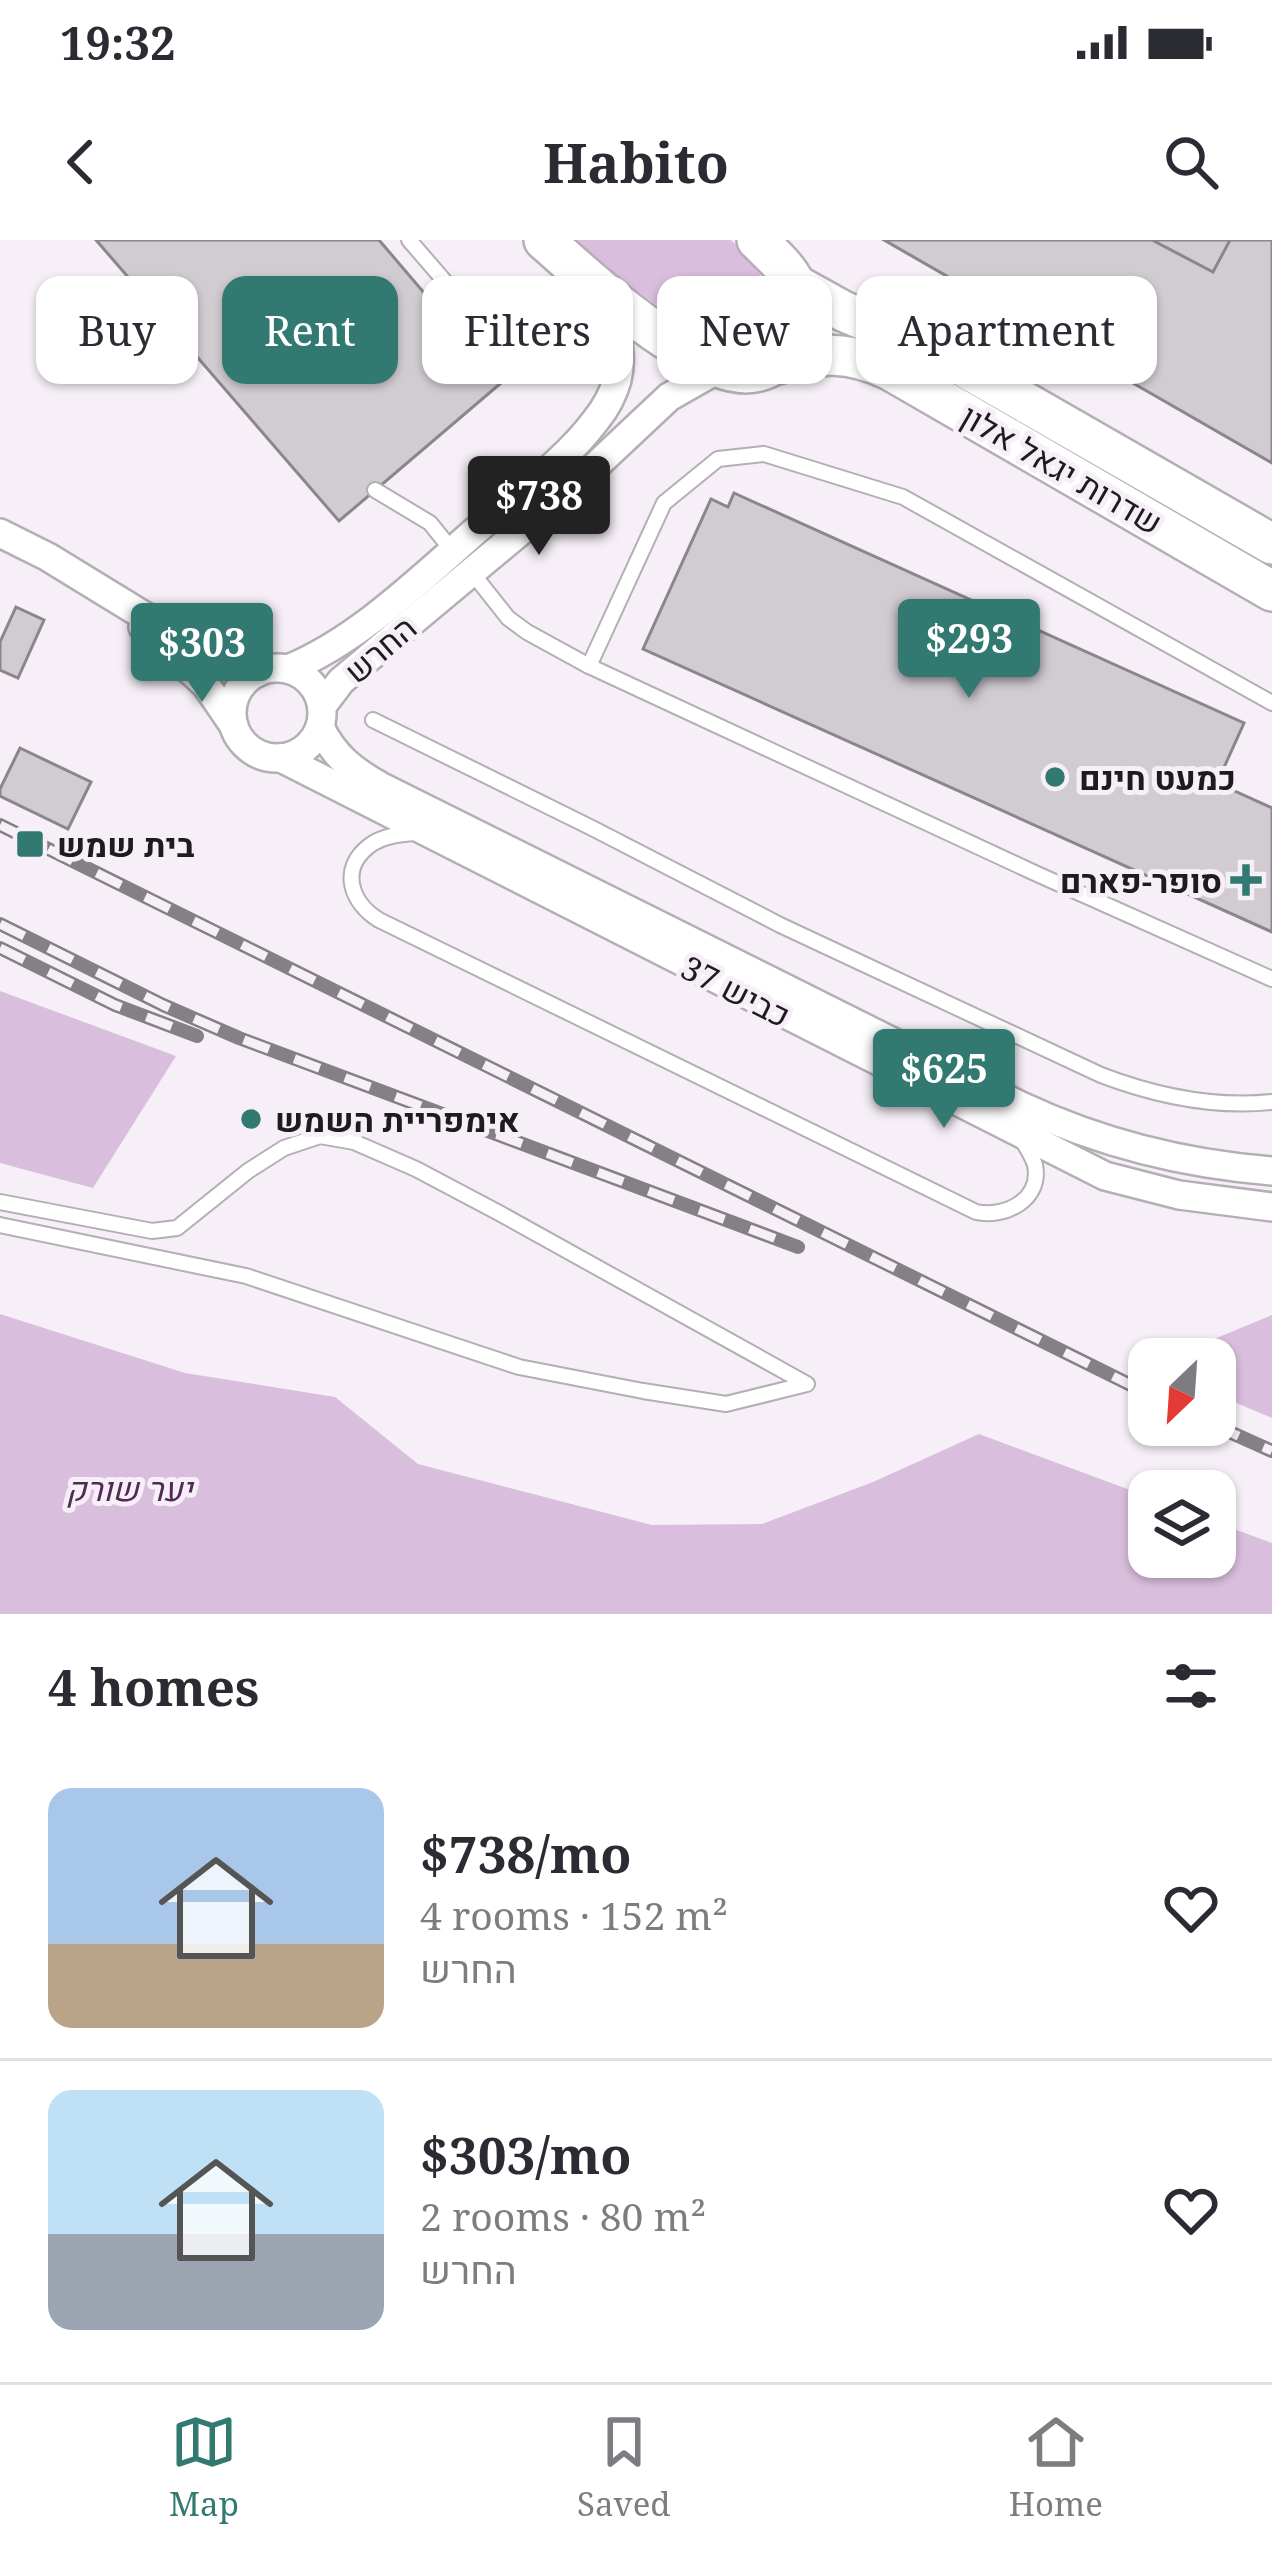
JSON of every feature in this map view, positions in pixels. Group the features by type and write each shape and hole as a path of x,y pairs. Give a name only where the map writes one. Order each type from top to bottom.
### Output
{"main road":[{"path":"544,240 585,276"},
{"path":"757,240 788,276"},
{"name":"שדרות יגאל אלון","path":"832,305 936,351 1272,544"},
{"name":"שדרות יגאל אלון","path":"832,354 878,364 1272,591"}],"street":[{"name":"החרש","path":"288,669 326,651 364,624 572,446 594,422 615,384"},
{"name":"החרש","path":"321,716 341,681 571,489 669,398 692,384"},
{"path":"0,533 159,626 259,672"},
{"path":"48,557 135,619 206,685 243,742 254,751 281,758 310,744 321,716 317,692 308,680 288,669 259,672 237,693 232,715 236,729"},
{"name":"כביש 37","path":"321,716 337,755 380,786 1036,1113 1129,1148 1185,1161 1272,1171"},
{"name":"כביש 37","path":"281,758 1105,1177 1217,1202 1272,1207"}],"lane":[{"path":"409,240 440,276"},
{"path":"589,666 664,503 718,459 764,454 903,497 1272,703"},
{"path":"375,490 430,523 508,618 589,666 1272,980"},
{"path":"373,720 780,926 1101,1075 1211,1102 1272,1102"},
{"path":"426,833 392,835 362,854 352,888 364,911 976,1212 989,1215 1014,1208 1035,1182 1032,1157 1018,1133"},
{"path":"0,1202 152,1231 177,1228 284,1148 320,1136 354,1142 416,1169 807,1384 725,1404 540,1372 245,1276 0,1225"}],"green space":[{"path":"575,240 731,240 761,276 657,276 657,306 633,288 633,276 611,271"},
{"path":"0,991 176,1056 93,1188 0,1163"},
{"name":"יער שורק","path":"0,1314 185,1373 335,1397 418,1464 652,1525 762,1524 873,1482 979,1434 1128,1489 1128,1578 1236,1578 1236,1530 1272,1543 1272,1614 0,1614"},
{"path":"1272,1315 1272,1418 1236,1403 1236,1338 1217,1338"}],"building":[{"path":"96,240 379,240 422,290 422,384 500,384 339,521 198,358 198,276 127,276"},
{"path":"884,240 1272,240 1272,463 1135,384 1157,384 1157,276 947,276"},
{"path":"1152,240 1230,240 1213,272"},
{"path":"734,493 1244,723 1217,783 1272,808 1272,932 643,649 711,499 728,507"},
{"path":"16,607 44,620 18,678 0,670 0,642"},
{"path":"20,748 91,782 68,829 0,796"}],"railway":[{"path":"0,825 1128,1384"},
{"path":"0,924 239,1038 798,1247"},
{"path":"0,948 115,1005 197,1036"},
{"path":"1236,1435 1272,1451"}],"place":[{"name":"כמעט חינם","path":"1055,777"},
{"name":"בית שמש","path":"30,844"},
{"name":"סופר-פארם","path":"1246,880"},
{"name":"אימפריית השמש","path":"251,1119"}]}
